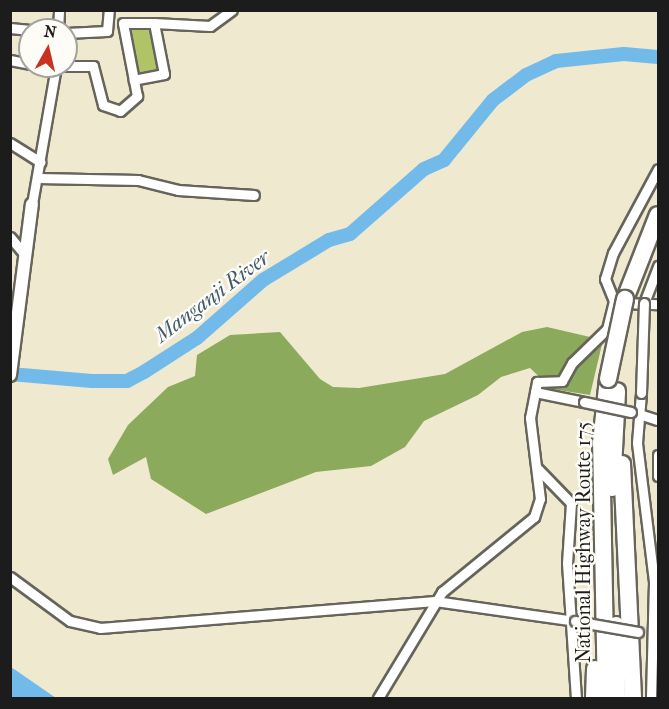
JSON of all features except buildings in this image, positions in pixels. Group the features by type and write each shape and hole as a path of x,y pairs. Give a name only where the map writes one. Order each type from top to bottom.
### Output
{"highway":[{"name":"National Highway Route 175","path":"617,699 612,482 614,386 629,301 658,215"},
{"name":"National Highway Route 175","path":"629,301 658,236"},
{"name":"National Highway Route 175","path":"606,699 603,418 614,386"},
{"path":"614,386 633,699"},
{"path":"594,699 596,449 603,418"}],"street":[{"path":"108,31 109,10"},
{"path":"78,32 108,31 123,23 210,26 232,10"},
{"path":"78,67 93,66 103,105 120,111 137,96 123,23"},
{"path":"134,80 164,74 154,23"},
{"path":"10,375 32,204 54,78"},
{"path":"10,143 40,162"},
{"path":"658,170 613,253 605,279 639,307 658,303"},
{"path":"38,178 138,180 194,192 254,195"},
{"path":"10,237 26,256"},
{"path":"378,699 435,601 534,516 540,500 530,418 537,382 567,376 572,363 607,329 658,266"},
{"path":"629,301 641,393 635,413 637,443 653,559 656,636 651,699"},
{"path":"535,392 658,420"},
{"path":"658,455 658,476"},
{"path":"537,468 571,503 572,619 576,699"},
{"path":"10,577 70,621 100,628 435,601 572,619 656,636"}],"green space":[{"path":"152,25 162,72 137,77 127,30"},
{"path":"547,327 603,340 590,395 552,389 530,368 501,377 478,395 424,421 405,447 371,466 316,472 206,514 151,479 146,457 113,475 108,459 128,425 168,387 195,376 197,355 230,335 280,332 320,379 333,387 359,388 445,374 522,332"}],"water":[{"path":"10,667 14,669 56,698 11,698"}],"waterway":[{"name":"Manganji River","path":"10,374 92,381 127,381 197,338 263,280 329,240 350,234 424,169 444,160 493,100 526,75 556,61 624,54 658,57"}]}
